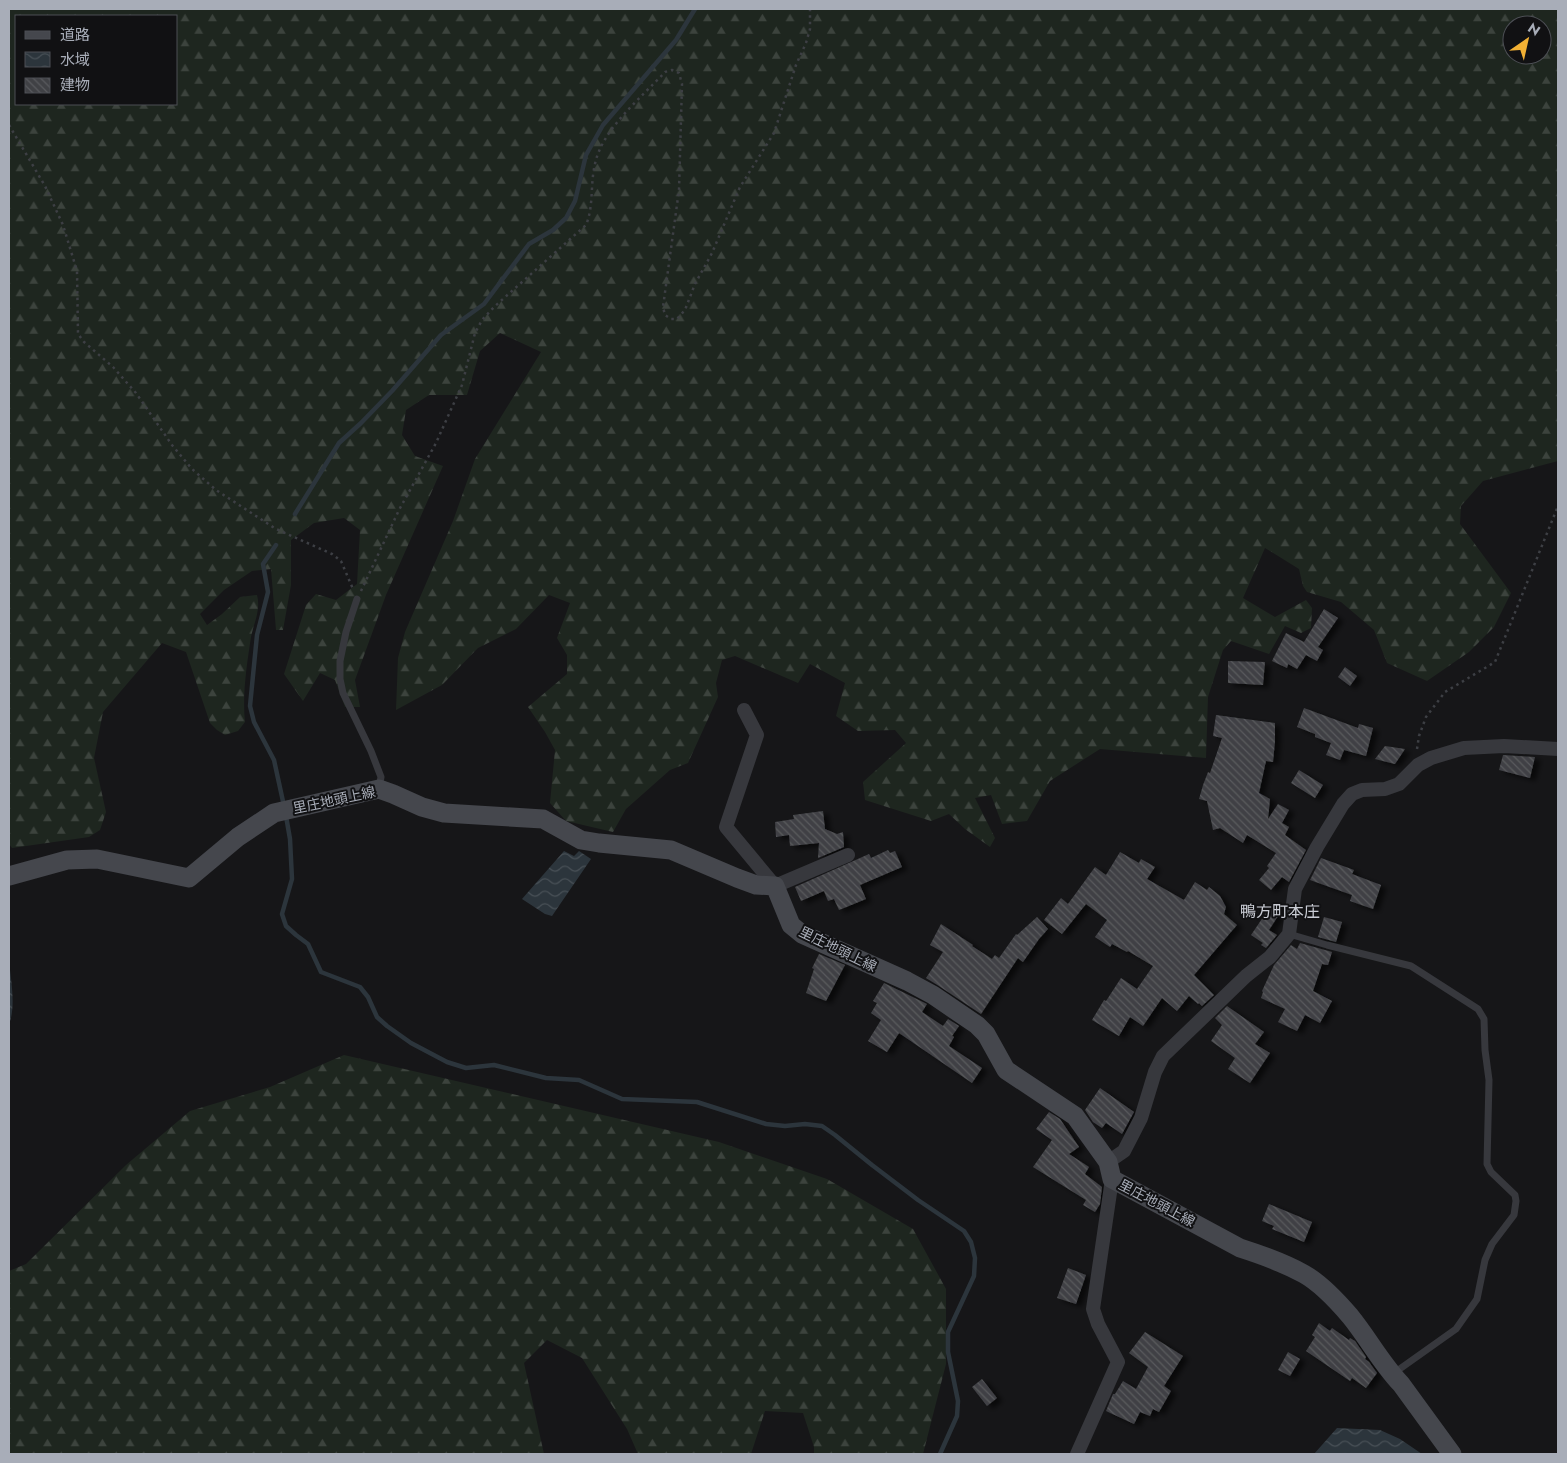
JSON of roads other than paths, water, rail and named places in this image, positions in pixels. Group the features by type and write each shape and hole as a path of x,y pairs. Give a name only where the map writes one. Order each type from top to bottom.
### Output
{"main road":[{"name":"里庄地頭上線","path":"9,876 67,860 96,859 189,878 238,837 274,813 379,789 422,807 444,812 544,819 581,840 671,850 756,885 775,886 791,925 802,934 916,986 977,1024 986,1034 1006,1070 1076,1116 1110,1171 1240,1248 1306,1275 1329,1294 1350,1316 1452,1454"}],"street":[{"path":"744,710 757,735 726,827 775,886 848,855"},
{"path":"1077,1454 1118,1362 1098,1324 1093,1309 1110,1171 1124,1151 1141,1118 1155,1072 1163,1056 1246,976 1270,957 1289,934 1295,889 1317,847 1343,804 1352,794 1362,790 1385,789 1399,784 1418,765 1431,758 1464,748 1504,746 1558,749"}],"lane":[{"path":"357,599 346,632 340,661 340,679 343,693 371,751 381,777 379,789"},
{"path":"1289,934 1411,966 1478,1009 1484,1019 1485,1050 1490,1093 1487,1164 1491,1172 1515,1195 1514,1215 1492,1244 1484,1260 1477,1299 1456,1329 1392,1374"}],"water":[{"path":"564,851 574,856 579,851 591,859 552,916 545,914 522,899"},
{"path":"9,962 13,1002 9,1024"},
{"path":"1337,1428 1380,1430 1400,1439 1422,1454 1314,1454"}],"waterway":[{"path":"295,514 339,443 392,391 441,335 484,304 529,244 553,230 566,218 575,201 586,155 603,125 676,40 695,9"},
{"path":"276,545 263,564 268,592 257,635 250,706 254,722 274,760 284,806"},
{"path":"286,816 290,839 292,879 282,914 286,926 308,944 321,972 360,987 368,997 377,1017 411,1043 447,1062 466,1068 494,1065 546,1078 579,1080 622,1099 697,1102 766,1124 822,1126 918,1200 964,1231 971,1242 975,1258 974,1276 948,1332 948,1352 958,1401 957,1416 940,1454"}],"district":[{"name":"鴨方町本庄","path":"1280,911"}]}
